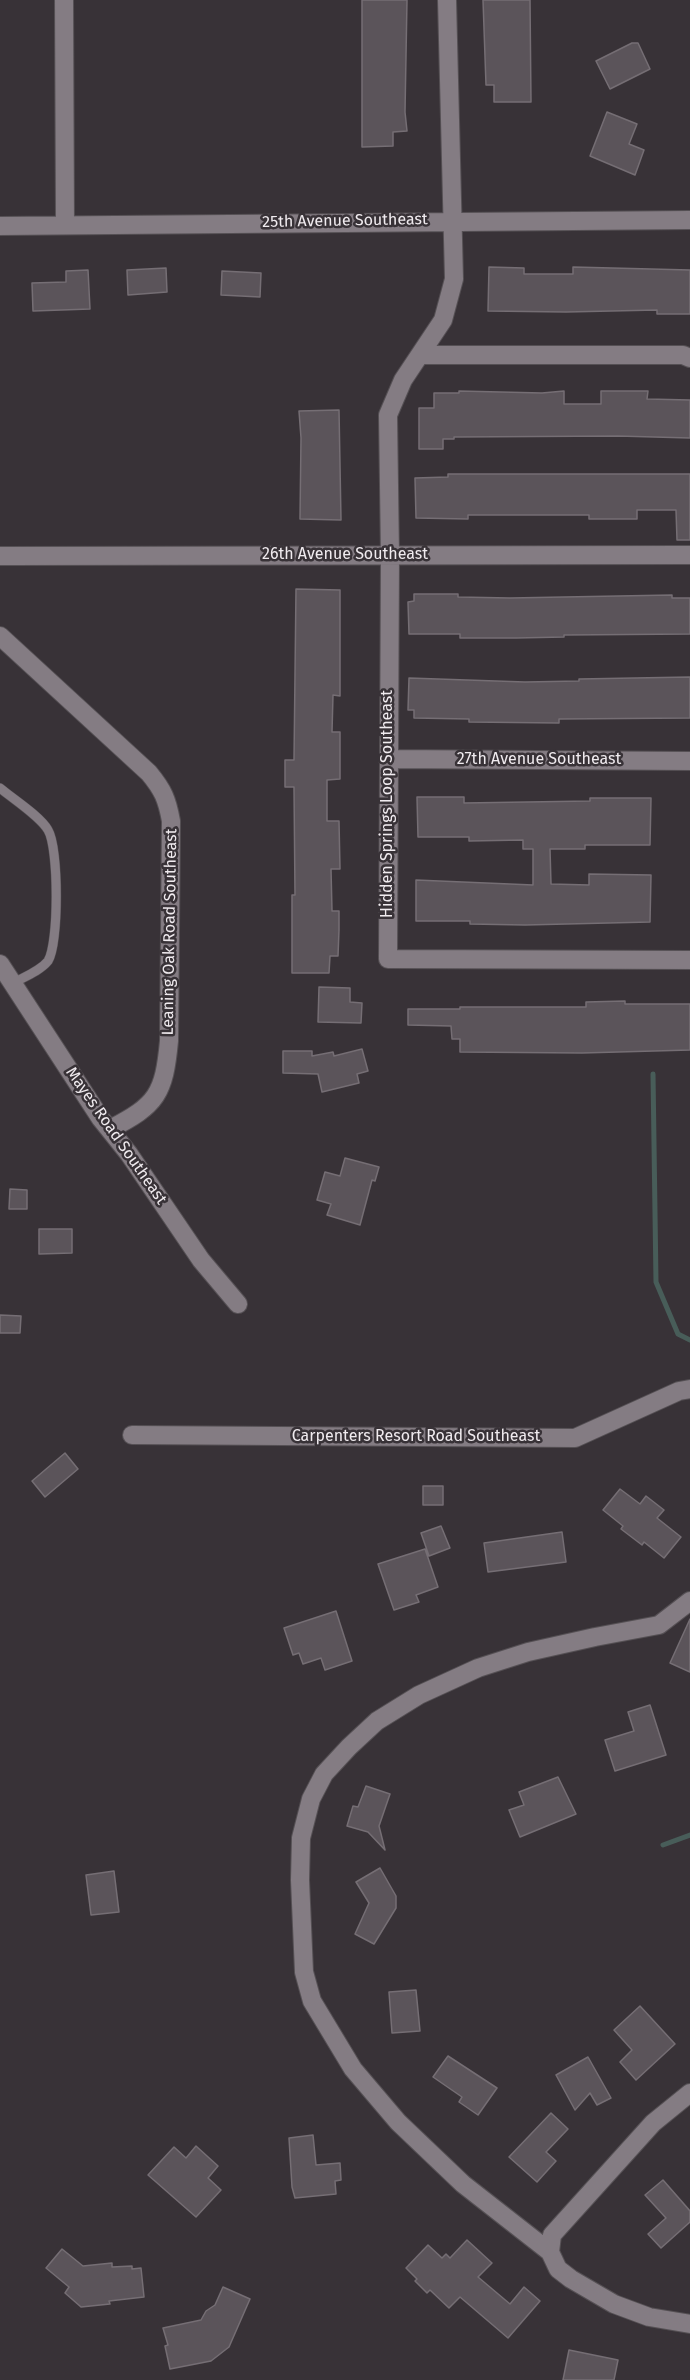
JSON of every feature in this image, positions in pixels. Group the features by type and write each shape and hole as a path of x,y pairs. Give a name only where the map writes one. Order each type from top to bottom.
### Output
{"street":[{"path":"64,0 65,224"},
{"name":"Hidden Springs Loop Southeast","path":"447,0 454,279 443,320 403,380 388,415 390,556 388,959 690,960"},
{"name":"25th Avenue Southeast","path":"0,226 454,220 690,220"},
{"path":"420,355 683,355 690,358"},
{"name":"26th Avenue Southeast","path":"0,556 690,555"},
{"name":"Leaning Oak Road Southeast","path":"0,636 149,773 163,790 170,812 169,1041 166,1073 157,1094 148,1106 137,1115 110,1129"},
{"name":"27th Avenue Southeast","path":"388,759 690,762"},
{"name":"Mayes Road Southeast","path":"0,964 201,1260 238,1304"},
{"name":"Carpenters Resort Road Southeast","path":"132,1435 575,1438 679,1390 690,1389"},
{"path":"690,1601 659,1625 595,1636 528,1652 478,1668 419,1695 377,1721 324,1774 311,1799 301,1838 300,1880 304,1972 312,2001 353,2069 398,2122 463,2184 549,2252 558,2269 614,2304 649,2317 690,2324"},
{"path":"549,2252 552,2235 653,2123 690,2093"}],"lane":[{"path":"0,788 47,827 56,855 53,951 42,967 14,983"}],"building":[{"path":"362,0 407,0 405,112 407,131 393,132 393,146 362,147"},
{"path":"483,0 530,0 531,102 494,102 494,85 486,85"},
{"path":"632,43 638,43 650,69 610,89 596,61"},
{"path":"607,112 637,124 629,144 644,150 635,175 590,156"},
{"path":"489,267 524,268 524,274 573,274 573,267 690,270 690,314 657,314 657,310 488,311"},
{"path":"166,268 167,292 128,295 127,270"},
{"path":"88,270 90,309 33,311 32,283 66,282 66,271"},
{"path":"222,271 261,273 260,297 221,295"},
{"path":"459,391 542,393 564,391 564,404 601,404 601,391 648,391 647,399 690,400 690,438 454,437 454,439 443,439 443,449 419,449 419,408 434,408 434,393 459,393"},
{"path":"339,410 341,520 300,519 299,411"},
{"path":"448,474 690,474 690,540 677,540 676,510 637,510 637,519 589,519 589,515 468,515 468,519 416,518 415,478 448,477"},
{"path":"296,589 340,590 340,696 333,695 332,732 340,732 340,779 327,780 327,821 339,821 340,869 331,869 332,911 339,911 339,930 338,956 330,956 329,973 292,973 292,895 295,895 294,787 285,787 285,760 294,760"},
{"path":"414,594 458,594 458,597 510,598 672,595 672,598 690,598 690,634 460,638 460,634 409,634 408,602 414,601"},
{"path":"690,677 690,718 559,719 559,723 469,722 469,719 414,718 414,710 408,710 409,678 525,682"},
{"path":"417,797 464,797 464,803 651,798 650,845 585,845 585,849 550,849 551,884 589,885 589,874 651,875 650,922 525,925 470,924 470,921 416,921 416,880 533,885 533,849 523,849 523,840 469,841 469,837 418,837"},
{"path":"319,987 350,988 350,1002 362,1003 361,1023 318,1022"},
{"path":"625,1001 625,1004 690,1004 690,1050 582,1053 460,1052 460,1039 452,1039 451,1026 408,1025 408,1009 586,1007 586,1002"},
{"path":"362,1049 368,1071 357,1074 359,1083 322,1092 318,1074 283,1073 283,1051 312,1051 312,1056 333,1052 334,1056"},
{"path":"345,1158 379,1167 375,1181 372,1180 360,1225 327,1215 331,1204 317,1200 325,1172 340,1176"},
{"path":"10,1189 27,1190 27,1209 9,1209"},
{"path":"39,1229 72,1229 72,1253 39,1254"},
{"path":"0,1315 21,1316 20,1333 0,1333"},
{"path":"65,1453 78,1469 45,1497 32,1481"},
{"path":"423,1486 443,1486 443,1505 423,1505"},
{"path":"620,1489 640,1504 646,1496 664,1510 657,1518 681,1537 664,1558 644,1542 642,1545 621,1529 623,1526 603,1510"},
{"path":"441,1526 450,1548 429,1556 421,1533"},
{"path":"562,1532 566,1562 488,1572 484,1543"},
{"path":"425,1549 438,1587 416,1595 419,1602 394,1610 378,1564"},
{"path":"336,1611 352,1661 325,1670 321,1658 303,1664 299,1653 293,1655 284,1628"},
{"path":"690,1619 690,1672 670,1663"},
{"path":"650,1705 666,1755 615,1771 605,1740 634,1731 628,1712"},
{"path":"558,1777 576,1814 520,1837 509,1810 524,1805 519,1792"},
{"path":"366,1786 390,1794 379,1826 385,1850 368,1832 347,1826 353,1806 358,1807"},
{"path":"380,1868 396,1896 396,1908 374,1944 355,1934 369,1903 356,1882"},
{"path":"114,1871 119,1912 91,1915 86,1875"},
{"path":"416,1990 420,2031 392,2033 389,1992"},
{"path":"640,2006 675,2044 636,2080 620,2062 632,2050 614,2030"},
{"path":"448,2056 497,2088 478,2115 459,2102 462,2097 433,2077"},
{"path":"588,2057 611,2098 597,2105 590,2093 575,2110 556,2075"},
{"path":"551,2113 568,2129 546,2152 556,2161 537,2182 509,2157"},
{"path":"313,2135 316,2165 340,2163 341,2180 335,2181 336,2194 295,2198 292,2187 289,2138"},
{"path":"196,2146 218,2166 208,2178 221,2190 196,2217 148,2175 174,2147 186,2158"},
{"path":"663,2180 690,2211 690,2222 661,2248 648,2234 666,2218 645,2195"},
{"path":"467,2240 492,2263 478,2277 510,2304 524,2287 540,2301 508,2338 460,2297 449,2308 430,2290 427,2293 406,2268 428,2245 442,2258 446,2254 450,2258"},
{"path":"62,2249 83,2266 112,2263 112,2267 141,2268 144,2297 81,2307 65,2293 69,2287 46,2268"},
{"path":"223,2287 250,2299 229,2347 211,2361 170,2369 165,2346 168,2345 163,2328 201,2320 206,2311 215,2305"},
{"path":"569,2350 618,2360 614,2380 563,2380"}],"waterway":[{"path":"653,1074 656,1282 678,1334 690,1340"},
{"path":"663,1845 690,1835"}]}
